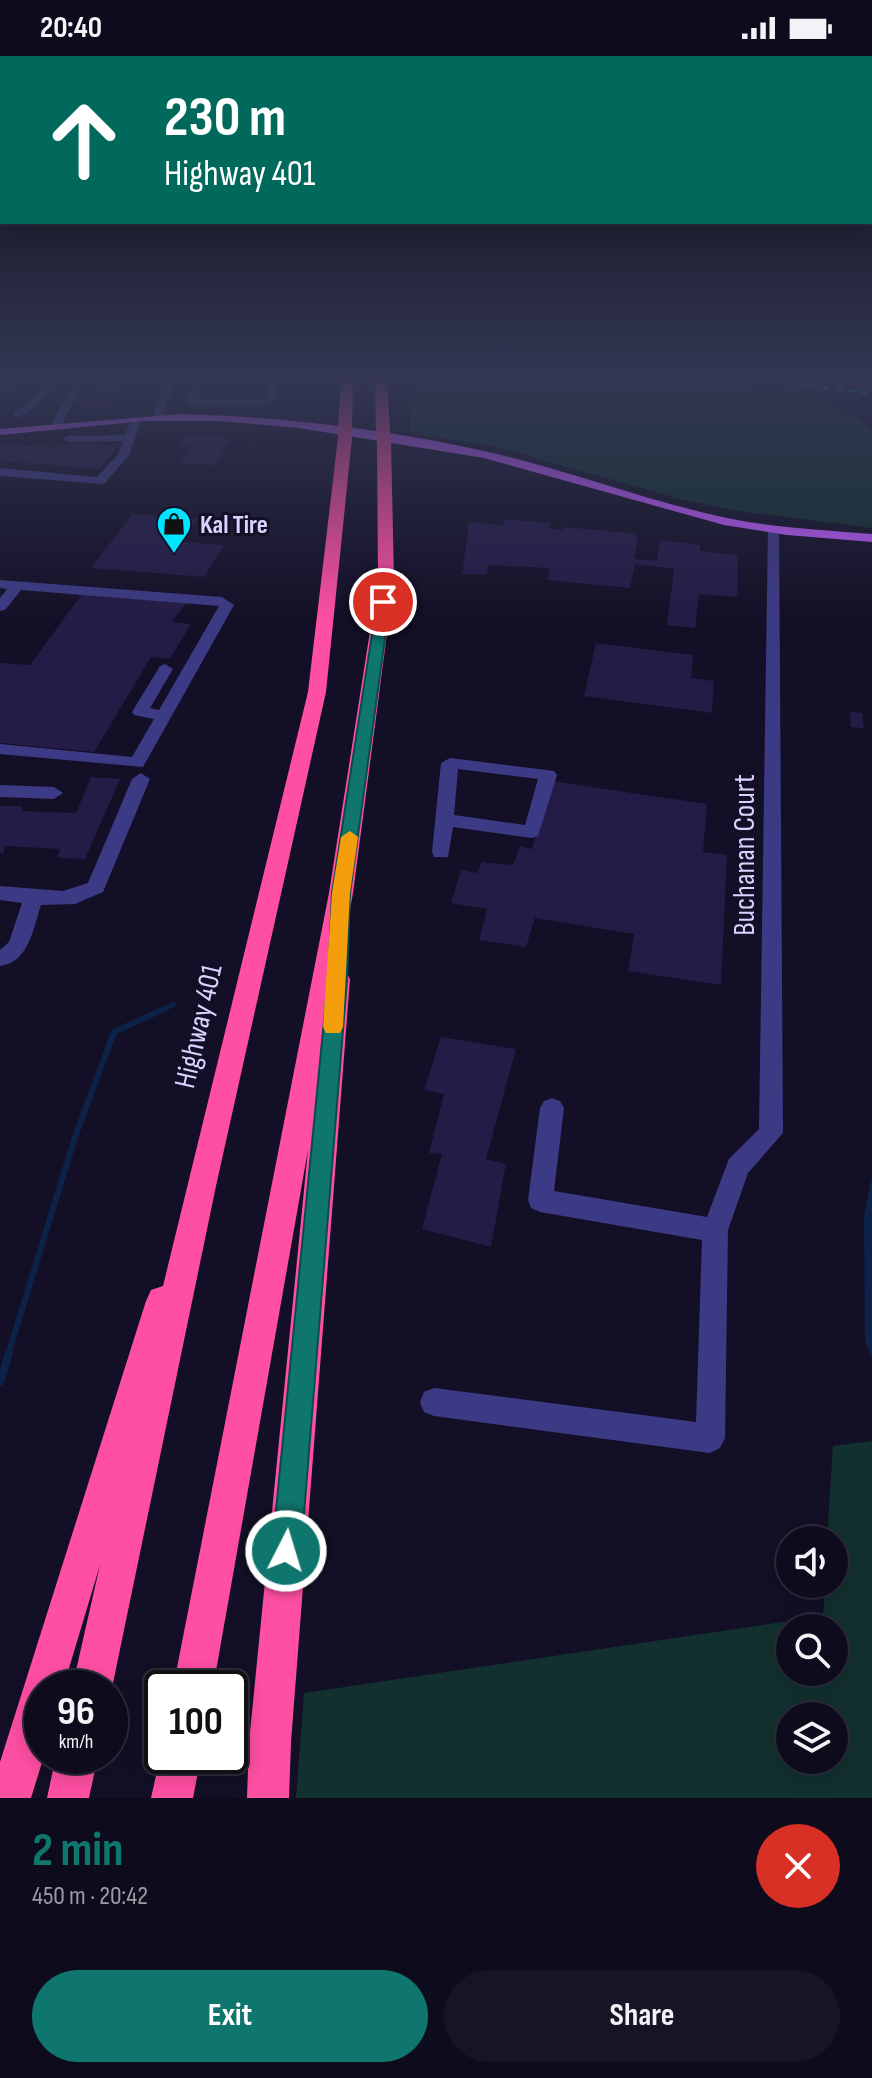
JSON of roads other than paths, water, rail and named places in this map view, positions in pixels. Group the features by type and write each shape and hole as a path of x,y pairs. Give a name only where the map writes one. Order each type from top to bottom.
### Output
{"highway":[{"name":"Highway 401","path":"96,1670 201,1186 317,692 342,458"},
{"path":"196,1670 341,893 386,580 384,458"},
{"path":"268,1798 270,1742 337,980 341,893"},
{"path":"49,1670 175,1257 201,1186"},
{"path":"10,1798 24,1752"},
{"path":"68,1798 73,1774"},
{"path":"172,1798 177,1774"}],"main road":[{"path":"499,458 707,517 773,529 872,538"}],"street":[{"path":"0,472 100,481 120,458"},
{"name":"Buchanan Court","path":"715,1230 738,1167 771,1133 773,529"},
{"path":"0,607 8,585 222,601 227,605 137,763 0,749"},
{"path":"164,715 140,712 165,669"},
{"path":"441,852 444,820 450,763 548,775 532,832 444,820"},
{"path":"0,893 34,897 85,896 96,887 141,779"},
{"path":"0,791 54,793"},
{"path":"0,958 8,957 18,945 34,897"},
{"path":"434,1402 710,1438 715,1230 540,1200 552,1108"}],"water":[{"path":"872,1177 872,1359 865,1340 864,1216"}],"waterway":[{"path":"164,1009 174,1004"},
{"path":"8,1355 75,1137 114,1032 164,1009"},
{"path":"160,1011 164,1009"},
{"path":"0,1382 9,1353"}],"place":[{"name":"Kal Tire","path":"174,555"}]}
